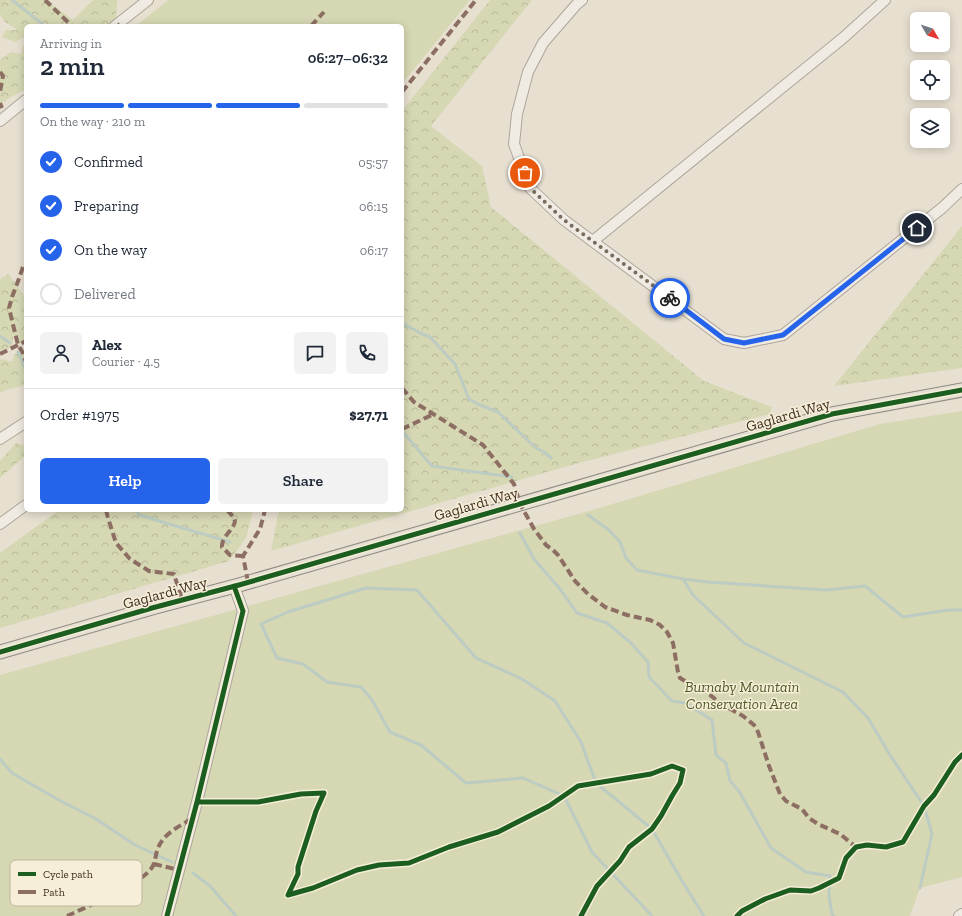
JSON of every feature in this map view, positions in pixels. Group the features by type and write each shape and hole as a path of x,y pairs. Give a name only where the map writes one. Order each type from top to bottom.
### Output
{"main road":[{"name":"Gaglardi Way","path":"0,652 832,414 962,390"}],"street":[{"path":"118,24 148,0"},
{"path":"582,0 543,43 528,72 517,114 514,144 530,188 564,220 724,339 744,343 783,335 942,208 962,189"},
{"path":"593,241 843,38 885,0"},
{"path":"0,122 24,102"},
{"path":"0,439 24,423"},
{"path":"0,524 24,506"},
{"path":"167,916 197,802 243,611 234,586"}],"green space":[{"path":"0,0 48,0 73,20 93,0 119,0 117,1 116,20 111,24 24,24 24,37 15,42 2,37 6,30 17,30 4,21 0,14"},
{"path":"168,0 470,0 404,82 404,24 138,24"},
{"path":"490,0 532,0 431,126 482,166 491,207 704,381 772,407 770,414 579,463 271,551 279,512 404,512 404,108"},
{"path":"24,44 24,90 0,105 0,60 11,52 21,54"},
{"path":"962,226 962,368 834,386"},
{"path":"9,274 24,296 24,344 14,335 11,347 0,351 0,279"},
{"path":"17,353 24,354 24,385 0,393 0,360 2,359 12,362 14,355"},
{"name":"Burnaby Mountain Conservation Area","path":"962,411 962,877 920,888 910,916 0,916 0,675 589,511 880,424"},
{"path":"16,443 24,445 24,457 0,478 0,461"},
{"path":"56,512 252,512 246,538 229,561 0,628 0,553"}],"waterway":[{"path":"12,0 42,24"},
{"path":"404,324 430,337 455,364 469,399 498,412 536,448 551,458"},
{"path":"0,336 10,343"},
{"path":"18,352 24,366"},
{"path":"404,433 432,466 512,477"},
{"path":"137,512 139,515 230,542"},
{"path":"588,515 609,530 620,542 626,558 637,570 683,579 693,595 744,643 843,692 868,718 890,755 924,806 932,834 920,888"},
{"path":"520,533 534,559 560,589 577,613 607,623 630,642 648,662 649,677 672,701 685,703 712,720 716,755 726,763 730,781 739,791 771,848 806,872 830,876 829,896 832,914 834,916"},
{"path":"683,579 826,590 865,586 903,617 948,610 962,610"},
{"path":"652,916 592,852 564,796 523,778 466,783 421,745 390,732 372,700 361,687 327,682 303,664 277,658 261,624 288,612 366,588 417,590 476,658 522,679 555,701 581,742 596,783 652,829 704,916"},
{"path":"0,759 12,773 96,819 135,845 172,862"},
{"path":"193,873 210,886 236,916"}],"marked path":[{"path":"45,0 70,24"},
{"path":"404,90 476,0"},
{"path":"313,24 324,12"},
{"path":"0,72 3,76 0,92"},
{"path":"0,103 2,108"},
{"path":"23,267 9,308 18,345 24,356"},
{"path":"0,354 24,342"},
{"path":"404,390 414,402 483,445 514,484 520,504 534,529 546,545 558,555 575,581 588,594 605,607 627,615 650,620 660,625 667,632 673,643 680,678 703,689 721,704 743,716 754,725 758,732 780,794 786,801 802,809 809,818 818,824 840,834 856,847"},
{"path":"404,428 434,414"},
{"path":"106,512 116,543 130,559 149,571 174,574 182,600"},
{"path":"229,512 235,521 234,525 224,539 222,547 230,555 243,556"},
{"path":"248,582 243,556 260,529 264,512"},
{"path":"142,877 153,865 158,848 164,838 173,830 193,818"},
{"path":"154,864 179,870"},
{"path":"67,916 88,906"}],"cycle path":[{"path":"0,652 152,608 239,585 832,414 962,390"},
{"path":"167,916 197,802 243,611 234,586"},
{"path":"737,916 742,911 765,899 790,890 811,891 839,878 846,858 856,847 867,845 886,847 903,842 924,806 934,795 955,762 962,755"},
{"path":"197,802 258,802 301,794 324,793 316,811 298,867 298,874 288,895 313,888 357,870 379,865 409,863 449,847 498,832 549,806 578,786 651,774 672,766 683,770 680,783 652,829 629,847 620,861 597,886 581,916"}],"way so far":[{"path":"525,173 530,188 564,220 670,298"}],"route":[{"path":"670,298 724,339 744,343 783,335 917,228"}]}
